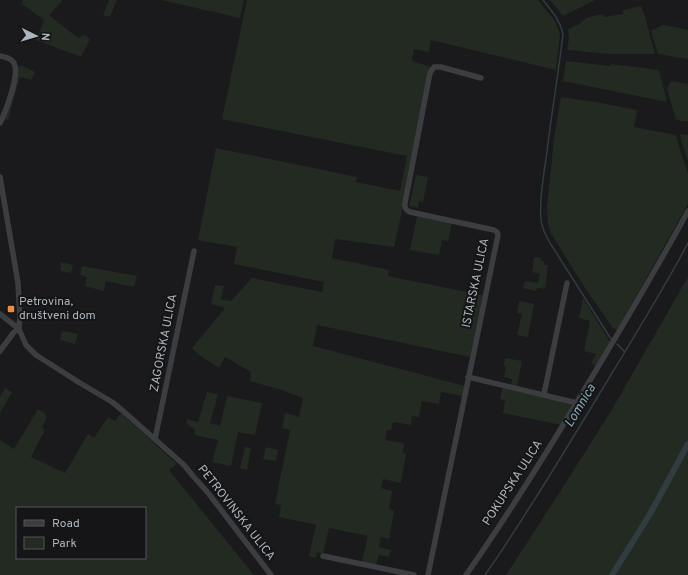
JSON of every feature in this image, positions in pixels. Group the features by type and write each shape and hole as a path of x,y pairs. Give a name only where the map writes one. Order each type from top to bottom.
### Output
{"street":[{"path":"0,56 12,60 16,71 11,94 0,123"},
{"name":"ISTARSKA ULICA","path":"428,575 498,235 494,230 410,212 404,207 432,69 434,67 441,67 481,78"},
{"path":"0,177 18,283 20,316 19,329 14,332 0,351"},
{"name":"POKUPSKA ULICA","path":"466,575 534,474 655,272 688,211"},
{"name":"ZAGORSKA ULICA","path":"155,439 194,251"},
{"path":"544,394 567,282"},
{"name":"PETROVINSKA ULICA","path":"0,314 19,329 23,340 36,355 80,384 112,402 184,465 197,479 271,575"},
{"path":"468,377 577,402"},
{"path":"323,556 414,575"}],"green space":[{"path":"23,0 61,0 62,1 49,15 78,38 85,35 90,39 81,57 36,40 44,20 22,4"},
{"path":"109,0 117,0 110,17 103,15"},
{"path":"161,0 244,0 240,18"},
{"path":"247,0 538,0 555,21 560,34 556,70 431,40 429,52 414,49 412,61 431,67 394,247 335,239 332,258 389,270 388,276 483,295 470,357 317,325 313,346 465,386 463,396 441,392 439,404 422,401 419,417 412,416 411,425 393,422 391,431 387,430 385,440 404,443 403,453 406,454 401,483 383,479 381,488 392,491 389,509 394,511 389,539 381,537 379,547 391,550 389,557 379,555 376,565 362,562 368,536 329,528 323,554 317,552 316,558 309,556 316,525 279,517 281,505 275,504 290,430 282,428 285,413 299,417 303,398 250,381 251,372 225,357 219,368 199,355 192,348 225,308 211,304 215,285 224,286 221,299 231,301 252,278 322,292 324,282 234,264 237,247 198,240 216,148 357,177 356,182 400,191 407,156 222,119"},
{"path":"550,0 595,0 563,16"},
{"path":"641,6 655,54 609,54 567,50 569,38 568,29 579,24 588,17 603,14 604,17 623,14 623,10"},
{"path":"662,25 688,30 688,59 658,54 651,31"},
{"path":"566,61 610,66 611,64 659,70 667,102 563,81"},
{"path":"23,66 35,72 31,80 20,77 8,120 4,119 18,67"},
{"path":"671,81 688,84 688,121 676,119 667,89"},
{"path":"561,97 637,110 634,127 676,135 688,173 688,204 617,330 613,328 585,288 550,232 548,224 547,208 554,138"},
{"path":"680,134 688,135 688,161 681,140"},
{"path":"416,175 428,177 423,202 419,201 418,208 409,206"},
{"path":"417,216 452,223 448,241 442,240 439,255 410,250"},
{"path":"534,257 542,258 541,261 544,261 544,265 548,265 545,289 537,288 536,291 523,288 525,281 538,283 540,274 532,272"},
{"path":"60,262 73,265 71,273 61,271"},
{"path":"82,266 137,276 134,287 106,281 104,291 85,286 87,277 80,275"},
{"path":"688,277 688,575 506,575 611,411"},
{"path":"583,298 610,342 596,366 591,363 596,354 584,351 590,321 579,318"},
{"path":"519,301 534,304 528,337 517,335 522,314 517,313"},
{"path":"62,331 78,334 75,344 60,340"},
{"path":"505,358 522,361 517,386 511,385 512,379 504,377 506,367 504,366"},
{"path":"503,386 570,404 571,407 561,425 503,413 505,400 500,399"},
{"path":"5,388 12,392 0,413 0,397"},
{"path":"207,392 218,394 210,423 220,426 227,396 262,403 255,435 238,432 231,466 212,462 218,440 194,435 195,430 186,423 187,419 198,422"},
{"path":"38,409 45,413 47,418 42,427 45,430 31,457 65,473 88,434 94,438 108,417 115,421 121,413 177,464 169,470 254,575 0,575 0,440 14,449"},
{"path":"245,447 251,448 247,470 240,468"},
{"path":"266,447 278,450 276,461 263,459"}],"waterway":[{"path":"543,0 558,20 563,34 542,190 542,223 544,232 550,243 611,339"},
{"name":"Lomnica","path":"485,575 556,465 655,302 688,243"},
{"path":"617,344 624,351"},
{"path":"612,575 650,514 688,444"}],"place":[{"name":"Petrovina, društveni dom","path":"11,309"}]}
